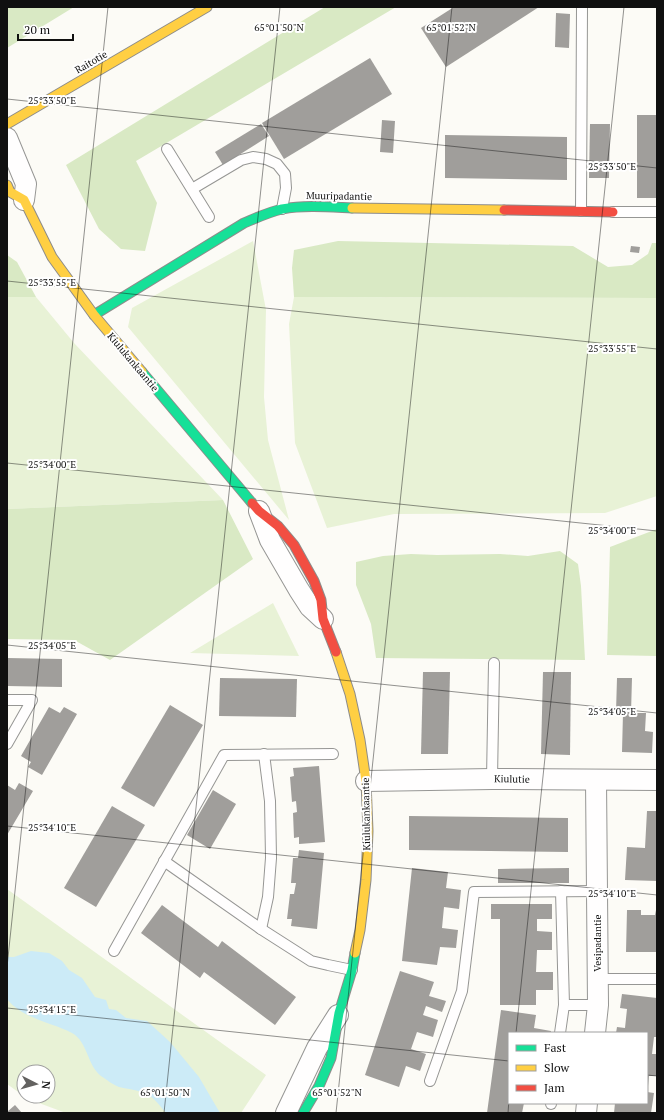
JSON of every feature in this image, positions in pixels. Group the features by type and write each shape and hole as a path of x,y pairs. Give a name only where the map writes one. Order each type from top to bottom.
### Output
{"street":[{"name":"Raitotie","path":"7,124 207,7"},
{"name":"Kiulukankaantie","path":"7,138 26,184 24,200 52,257 94,315 259,511 270,540 299,590 310,607 323,619 336,650 350,694 360,740 366,781 368,831 366,880 360,930 352,970 339,1013 331,1058 319,1086 303,1113"},
{"name":"Kiulukankaantie","path":"7,185 10,192 24,200"},
{"name":"Muuripadantie","path":"94,315 244,223 282,209 301,206 613,212"},
{"name":"Kiulutie","path":"366,781 492,779 657,780"},
{"name":"Vesipadantie","path":"595,1032 598,1005 596,780"},
{"name":"Kiulukankaantie","path":"286,1113 317,1048 339,1013"}],"lane":[{"path":"581,211 582,7"},
{"path":"167,149 209,217"},
{"path":"192,189 241,160 254,157 266,159 277,164 285,174 286,188 282,209"},
{"path":"613,212 657,212"},
{"path":"492,779 494,663"},
{"path":"7,700 32,700 7,744"},
{"path":"261,929 268,897 271,858 270,801 264,754"},
{"path":"114,951 224,755 333,754"},
{"path":"164,861 261,929 311,961 328,966 352,970"},
{"path":"560,1032 564,1005 561,891"},
{"path":"430,1081 462,991 474,892 597,891"},
{"path":"598,979 657,979"},
{"path":"564,1005 598,1005"}],"green space":[{"path":"7,7 74,7 7,48"},
{"path":"325,7 396,7 136,161 157,203 145,251 121,249 99,229 66,165"},
{"path":"253,241 266,310 264,397 268,440 289,520 128,327 132,308"},
{"path":"338,241 573,246 608,267 632,265 648,254 652,243 657,243 657,298 294,297 292,268 294,250"},
{"path":"7,255 17,262 36,297 7,297"},
{"path":"7,297 36,297 74,343 223,500 7,509"},
{"path":"294,297 657,298 657,496 605,513 394,514 327,528 295,443 289,324"},
{"path":"223,500 253,559 110,660 74,640 7,639 7,509"},
{"path":"657,529 657,656 607,655 610,547"},
{"path":"560,551 578,564 581,586 585,660 376,658 371,624 356,585 356,562 383,556 411,554 500,554 528,556"},
{"path":"273,603 299,656 190,653"},
{"path":"7,889 266,1075 241,1113 66,1113 42,1104 56,1104 56,1064 16,1064 16,1090 7,1084"}],"water":[{"path":"31,951 49,953 62,961 69,970 82,978 95,997 106,1000 109,1009 116,1010 126,1018 147,1021 170,1042 199,1077 220,1113 166,1113 149,1095 119,1087 101,1076 93,1066 81,1042 72,1033 29,1016 14,1006 7,999 7,957 14,957"}],"building":[{"path":"454,7 539,7 446,67 421,28"},
{"path":"556,13 570,14 569,48 555,47"},
{"path":"370,58 392,94 284,159 262,123"},
{"path":"637,115 657,115 657,198 637,198"},
{"path":"382,120 395,121 393,153 380,152"},
{"path":"261,124 269,136 223,165 215,152"},
{"path":"590,124 610,124 609,178 589,178"},
{"path":"445,135 567,137 567,180 445,178"},
{"path":"631,246 640,247 639,253 630,252"},
{"path":"7,658 62,659 62,687 7,686"},
{"path":"423,672 450,672 448,754 421,754"},
{"path":"543,672 571,672 570,755 541,754"},
{"path":"220,678 297,679 296,717 219,716"},
{"path":"617,678 632,678 631,713 646,713 645,731 653,732 652,753 622,752 623,713 616,712"},
{"path":"170,705 203,725 154,807 121,788"},
{"path":"49,707 60,713 64,707 77,714 42,775 28,767 31,762 21,756"},
{"path":"319,766 325,842 299,844 299,837 294,838 293,813 297,812 296,801 292,802 290,777 294,776 293,768"},
{"path":"19,783 33,791 7,835 7,785 15,790"},
{"path":"213,790 236,804 210,849 187,835"},
{"path":"112,806 145,825 96,907 64,888"},
{"path":"647,811 657,811 657,881 625,880 627,847 645,848"},
{"path":"409,816 568,818 568,852 409,850"},
{"path":"299,850 324,853 317,929 291,926 292,919 287,919 290,894 294,894 296,883 291,883 293,858 298,858"},
{"path":"412,868 448,872 446,888 461,890 459,909 444,907 442,928 458,930 456,948 440,947 437,965 402,961"},
{"path":"569,868 569,883 498,883 498,869"},
{"path":"491,904 552,904 552,919 537,919 537,931 552,932 552,950 537,950 536,972 553,972 553,990 536,990 536,1005 500,1005 500,919 491,919"},
{"path":"162,905 218,947 222,941 296,997 275,1025 204,972 200,978 141,933"},
{"path":"627,910 641,910 641,915 655,915 657,910 657,952 626,952"},
{"path":"400,971 434,982 429,996 446,1001 442,1012 426,1006 423,1015 438,1020 433,1037 417,1032 411,1049 426,1054 420,1071 406,1066 399,1087 365,1075"},
{"path":"622,994 657,998 657,1037 654,1037 652,1054 657,1054 657,1071 656,1076 649,1076 648,1086 648,1032 616,1032 617,1027 625,1028 627,1009 620,1008"},
{"path":"501,1010 536,1015 534,1028 551,1032 508,1032 508,1104 524,1104 522,1113 487,1113"},
{"path":"648,1092 654,1093 651,1113 614,1113 615,1104 648,1104"},
{"path":"15,1105 22,1113 7,1113 7,1112"}],"traffic: fast":[{"path":"94,315 244,223 258,217 277,210 299,207 352,208"},
{"path":"142,372 252,503"},
{"path":"303,1113 319,1086 331,1058 339,1013 352,970 355,953"}],"traffic: slow":[{"path":"7,124 207,7"},
{"path":"7,185 10,192 24,200 52,257 94,315 142,372"},
{"path":"352,208 504,210"},
{"path":"336,652 350,694 360,740 366,781 368,831 366,880 360,930 355,953"}],"traffic: jam":[{"path":"504,210 613,212"},
{"path":"252,503 259,511 278,526 294,545 314,581 321,600 323,619 336,652"}]}
